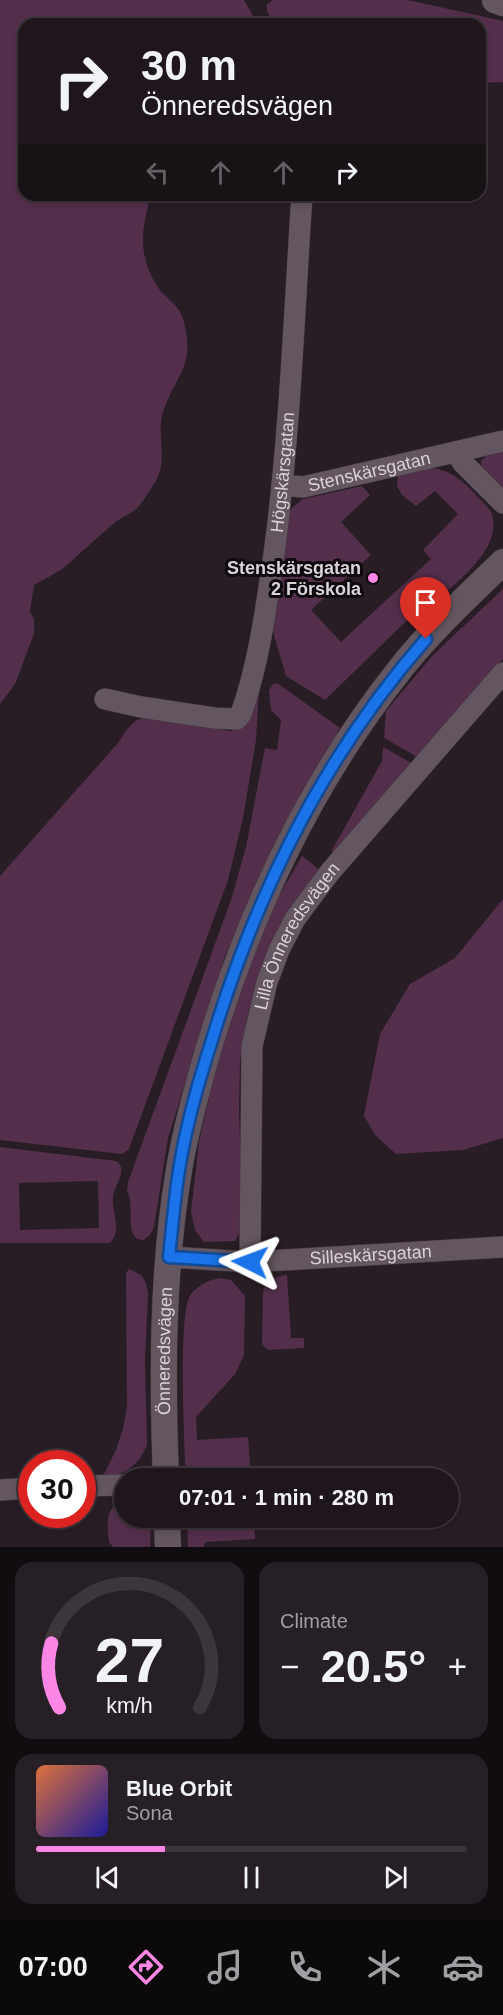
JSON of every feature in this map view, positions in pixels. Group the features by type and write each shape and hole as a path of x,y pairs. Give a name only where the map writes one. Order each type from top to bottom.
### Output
{"street":[{"path":"495,0 503,3"},
{"name":"Högskärsgatan","path":"105,699 141,707 214,718 237,719 246,702 260,644 283,485 302,201"},
{"name":"Stenskärsgatan","path":"283,485 303,487 503,441"},
{"name":"Stenskärsgatan","path":"456,452 463,463 503,503"},
{"name":"Önneredsvägen","path":"166,1468 164,1378 169,1257 178,1173 197,1090 233,972 278,868 324,781 374,704 426,639 503,562"},
{"name":"Lilla Önneredsvägen","path":"250,1262 252,1046 267,982 279,950 295,919 330,872 503,673"},
{"name":"Silleskärsgatan","path":"169,1257 250,1262 503,1247"},
{"path":"96,1486 114,1485"},
{"path":"0,1490 18,1489"},
{"path":"167,1528 168,1547"}],"shaded area":[{"path":"0,0 244,0 252,18 18,18 18,201 150,201 143,232 147,267 160,290 182,316 187,350 186,361 161,419 162,456 160,471 156,479 136,509 113,524 62,569 34,585 30,611 34,620 34,634 15,684 0,704"},
{"path":"273,0 408,0 503,21 503,82 486,83 486,18 271,18 267,11 267,4"},
{"path":"503,448 503,489 482,468 481,461 492,450"},
{"path":"432,468 450,473 460,480 489,509 494,527 491,539 485,551 466,574 436,601 431,597 325,700 286,676 271,625 287,512 303,499 362,486 370,495 341,522 371,555 311,610 341,642 431,559 423,550 458,514 435,491 416,506 402,495 397,486 398,475"},
{"path":"503,589 503,659 419,758 384,738 386,711 433,655"},
{"path":"277,683 340,728 288,821 226,953 168,1138 154,1227 144,1240 137,1239 131,1228 128,1182 231,900 246,847 265,748 277,750 281,720 271,710 269,691 272,685"},
{"path":"259,690 256,740 243,818 228,880 129,1149 122,1154 0,1140 0,876 136,721 144,718 167,719 230,731 238,729 244,723"},
{"path":"383,747 415,765 333,858 332,850 382,761"},
{"path":"302,856 321,871 259,974 247,1018 240,1061 239,1110 243,1227 235,1241 204,1242 195,1230 191,1212 199,1142 216,1066 247,969 271,910"},
{"path":"503,899 503,1138 463,1150 396,1154 376,1136 364,1116 380,1034 410,984 455,958"},
{"path":"0,1147 116,1161 120,1164 121,1172 113,1196 116,1232 110,1243 0,1243","holes":["98,1181 99,1228 20,1230 19,1183"]},
{"path":"129,1269 141,1275 146,1283 148,1294 145,1362 147,1445 136,1463 130,1468 114,1468 114,1475 105,1476 123,1429 127,1407 126,1273"},
{"path":"287,1275 291,1338 304,1338 304,1348 268,1350 262,1344 263,1291 272,1279"},
{"path":"219,1278 231,1280 245,1296 244,1355 235,1374 196,1417 197,1440 248,1437 250,1468 186,1468 184,1326 191,1294 207,1282"},
{"path":"113,1507 114,1528 151,1528 150,1547 113,1547 109,1542 108,1517"},
{"path":"187,1528 254,1528 255,1539 205,1542 204,1547 188,1547"}],"place":[{"name":"Stenskärsgatan 2 Förskola","path":"373,578"}],"route":[{"path":"250,1262 169,1257 178,1173 197,1090 233,972 278,868 349,739 402,666 426,639"}]}
